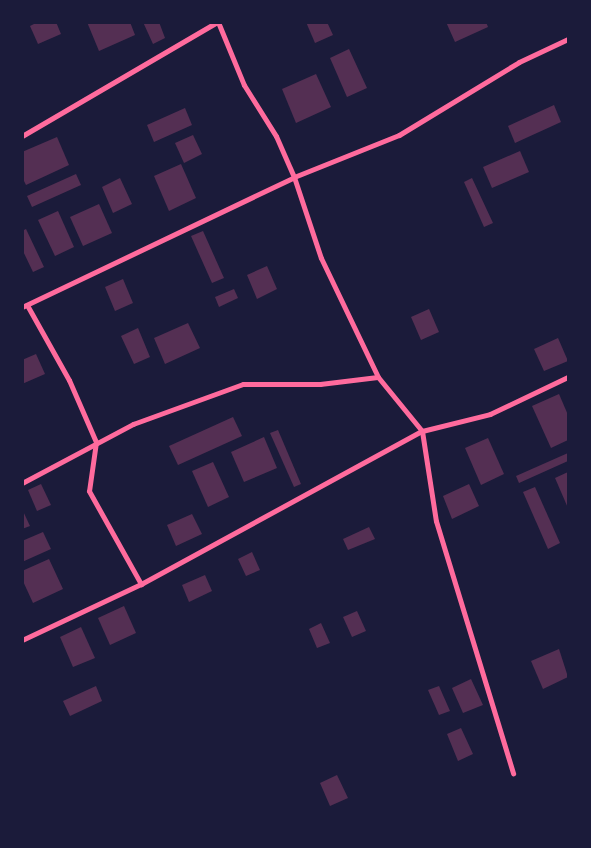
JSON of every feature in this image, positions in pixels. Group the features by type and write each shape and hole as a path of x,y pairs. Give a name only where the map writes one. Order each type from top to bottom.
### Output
{"street":[{"path":"22,136 218,22 244,85 276,136 294,176 320,258 378,377 422,431 436,522 513,773"},
{"path":"141,584 89,491 96,442 70,380 25,306 294,176 399,135 519,62 568,39"},
{"path":"22,483 133,424 243,384 320,384 378,377"},
{"path":"22,640 141,584 422,431 490,414 568,377"}],"building":[{"path":"38,22 56,22 61,34 38,44 30,26"},
{"path":"87,22 130,22 135,35 99,51"},
{"path":"143,22 159,22 165,38 153,44"},
{"path":"306,22 327,22 333,35 315,43"},
{"path":"446,22 486,22 488,27 455,42"},
{"path":"349,49 367,88 347,97 330,58"},
{"path":"316,74 331,107 296,123 282,89"},
{"path":"554,105 561,122 515,143 508,126"},
{"path":"185,108 192,125 154,142 147,125"},
{"path":"193,135 202,154 184,163 175,143"},
{"path":"57,137 69,165 26,185 22,177 22,152"},
{"path":"520,151 529,172 492,188 483,167"},
{"path":"181,164 196,198 169,211 154,176"},
{"path":"76,174 81,185 32,207 27,196"},
{"path":"120,178 132,204 113,213 102,187"},
{"path":"472,178 493,223 484,227 464,182"},
{"path":"99,204 112,233 83,246 70,217"},
{"path":"58,211 74,247 55,256 38,220"},
{"path":"26,229 44,267 33,272 22,249 22,231"},
{"path":"203,231 224,278 212,283 191,236"},
{"path":"267,266 277,289 257,299 247,275"},
{"path":"123,279 133,303 115,311 105,287"},
{"path":"234,289 238,298 219,307 215,297"},
{"path":"429,309 439,332 421,340 411,317"},
{"path":"188,323 200,348 165,364 154,338"},
{"path":"138,328 150,357 134,364 121,336"},
{"path":"558,338 568,361 544,371 534,349"},
{"path":"36,354 45,374 22,384 22,360"},
{"path":"559,394 568,415 568,440 551,448 532,406"},
{"path":"233,417 242,436 178,465 169,446"},
{"path":"278,430 301,484 294,487 270,433"},
{"path":"264,437 277,468 244,482 231,452"},
{"path":"488,438 504,474 481,485 465,448"},
{"path":"568,453 568,461 519,483 516,476"},
{"path":"213,462 229,497 208,507 192,471"},
{"path":"568,472 568,508 555,478"},
{"path":"41,484 51,505 37,511 28,490"},
{"path":"469,484 479,506 452,519 443,496"},
{"path":"535,487 560,543 548,549 523,492"},
{"path":"22,509 30,526 22,529"},
{"path":"192,514 202,534 176,546 167,525"},
{"path":"369,527 375,539 348,550 343,539"},
{"path":"43,532 51,549 22,562 22,541"},
{"path":"252,552 260,570 246,576 238,559"},
{"path":"49,559 63,589 33,603 22,579 22,571"},
{"path":"205,575 212,591 189,602 182,585"},
{"path":"124,606 136,633 110,645 98,618"},
{"path":"357,611 366,631 352,637 343,617"},
{"path":"321,623 330,643 317,648 309,629"},
{"path":"81,627 95,658 73,667 60,637"},
{"path":"559,649 568,677 543,689 531,661"},
{"path":"471,679 483,705 463,713 452,688"},
{"path":"96,686 102,701 70,716 63,701"},
{"path":"439,686 450,711 439,715 428,690"},
{"path":"461,728 473,754 458,761 447,734"},
{"path":"337,775 348,798 330,806 320,783"}]}
